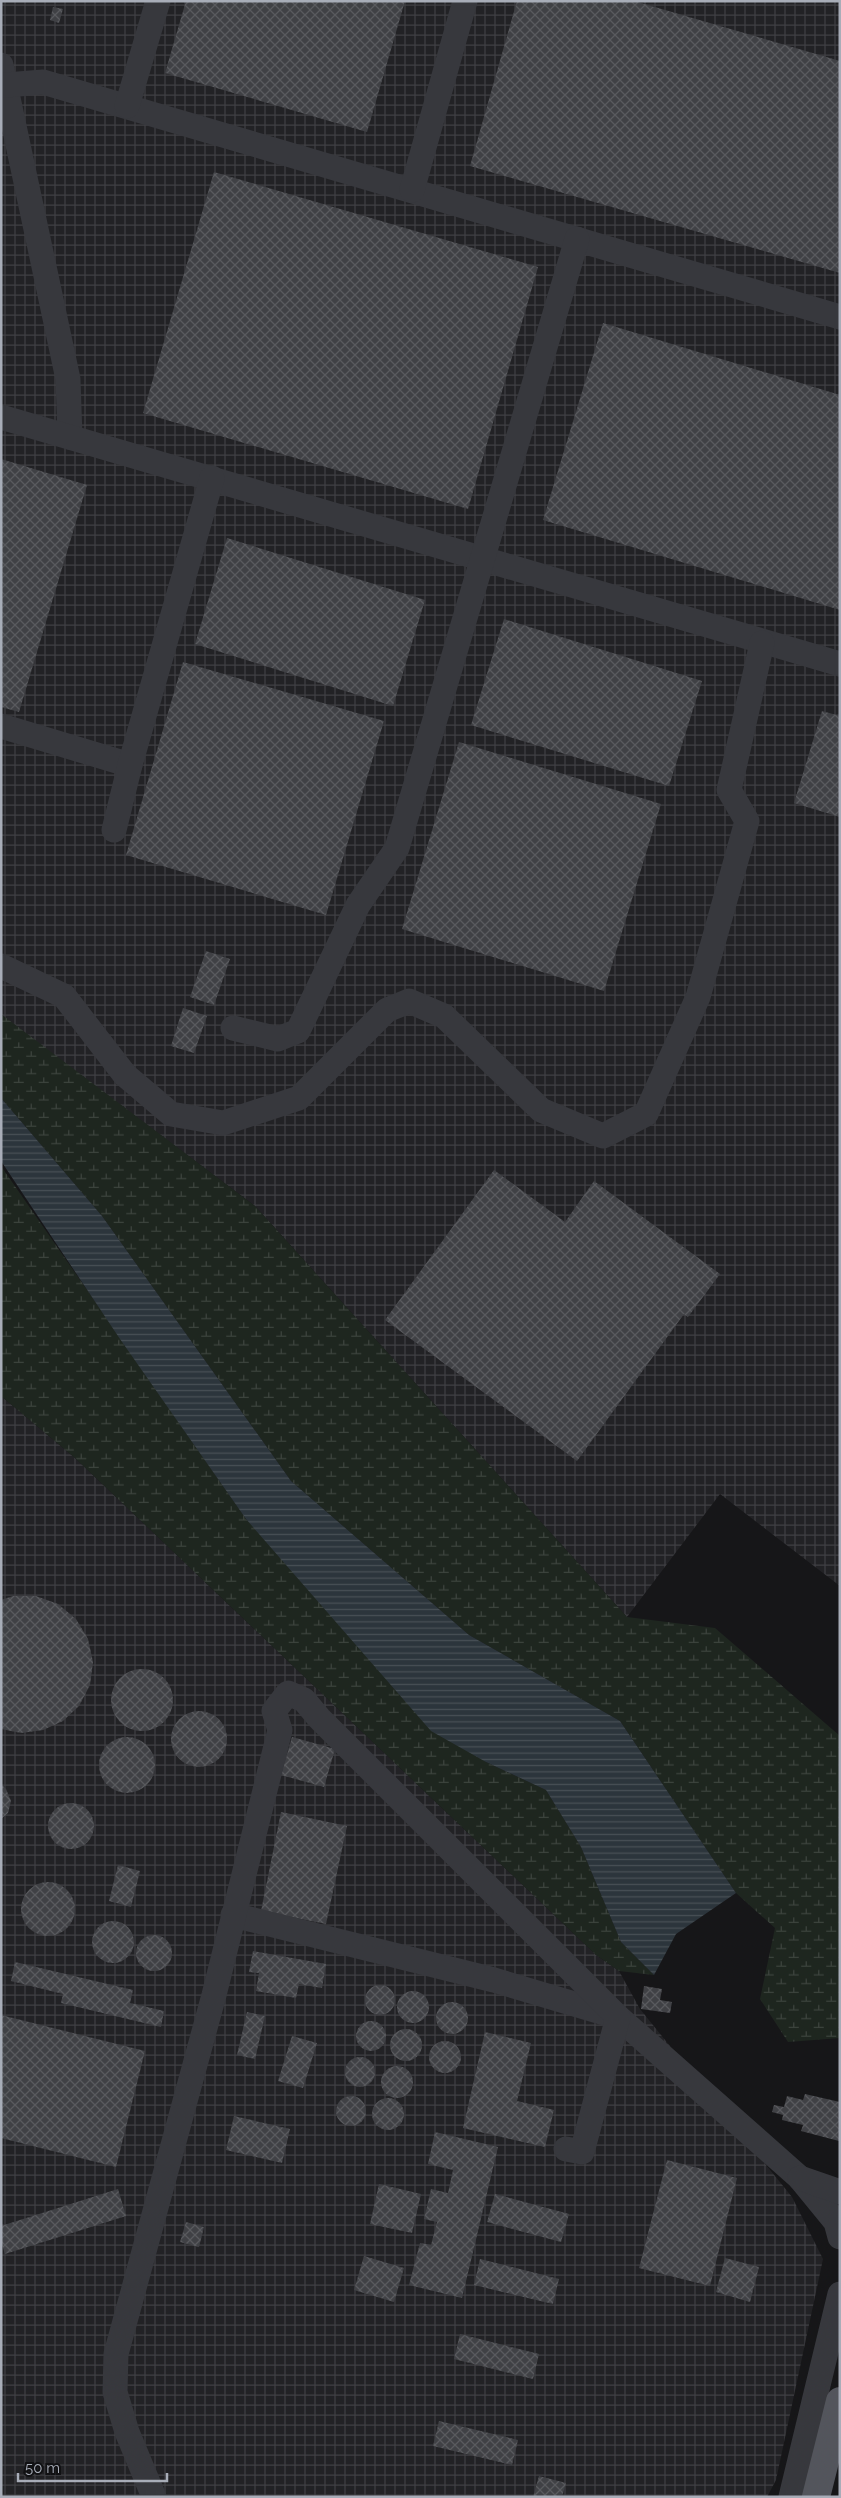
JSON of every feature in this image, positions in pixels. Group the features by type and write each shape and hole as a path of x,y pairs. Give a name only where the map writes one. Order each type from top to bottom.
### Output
{"main road":[{"path":"816,2497 840,2402"}],"street":[{"path":"127,106 158,1"},
{"path":"412,190 465,1"},
{"path":"70,437 68,379 4,75 43,82 127,106 840,317"},
{"path":"233,1028 278,1038 298,1030 358,905 397,848 577,240"},
{"path":"1,417 212,478 483,561 840,664"},
{"path":"114,830 130,765 212,478"},
{"path":"1,966 64,996 125,1075 171,1114 223,1123 299,1098 387,1010 409,1001 444,1016 541,1110 603,1136 646,1114 698,996 747,821 729,790 762,643"},
{"path":"1,726 130,765"},
{"path":"154,2497 127,2432 116,2392 116,2354 233,1915 280,1730 274,1711 288,1693 304,1700 618,2017 800,2178 836,2222 840,2237"},
{"path":"233,1915 494,1980 618,2017"},
{"path":"566,2149 582,2152 618,2017"},
{"path":"800,2178 840,2192"},
{"path":"791,2497 840,2294"}],"shaded area":[{"path":"1,1 840,1 840,1586 720,1494 627,1617 255,1206 1,1015"},
{"path":"1,1098 102,1216 291,1481 469,1635 620,1721 736,1893 676,1934 654,1975 621,1942 581,1847 546,1790 486,1762 431,1731 246,1519 120,1339 1,1161"},
{"path":"1,1396 75,1458 596,1955 619,1971 640,2009 792,2197 823,2259 776,2480 767,2497 1,2497"}],"green space":[{"path":"1,1014 255,1206 627,1617 715,1628 840,1736 840,2038 788,2042 760,1999 775,1928 736,1893 620,1721 469,1635 291,1481 102,1216 1,1098"},
{"path":"1,1166 246,1519 486,1762 546,1790 581,1847 621,1942 654,1975 619,1971 596,1955 75,1458 1,1396"}],"building":[{"path":"186,1 405,1 367,132 165,73"},
{"path":"517,1 634,1 840,61 840,273 470,166"},
{"path":"53,7 63,9 59,23 50,20"},
{"path":"214,172 538,267 468,509 143,413"},
{"path":"603,323 840,395 840,610 543,520"},
{"path":"1,459 87,485 19,712 1,707"},
{"path":"227,538 425,600 393,706 195,644"},
{"path":"504,619 702,681 669,786 471,725"},
{"path":"183,662 384,721 326,915 126,855"},
{"path":"822,711 840,716 840,817 794,803"},
{"path":"459,742 661,804 604,991 402,929"},
{"path":"206,951 230,959 214,1005 190,997"},
{"path":"183,1008 207,1016 194,1053 171,1046"},
{"path":"494,1170 565,1222 594,1181 720,1274 688,1317 684,1314 577,1461 385,1320"},
{"path":"13,1596 36,1596 58,1604 76,1619 88,1639 93,1662 90,1685 79,1706 63,1721 43,1730 21,1733 1,1729 1,1600"},
{"path":"142,1669 159,1674 164,1678 168,1683 173,1700 168,1717 164,1722 159,1726 142,1731 125,1726 120,1722 116,1717 111,1700 116,1683 120,1678 125,1674"},
{"path":"193,1711 205,1711 215,1715 223,1723 227,1739 223,1755 215,1763 205,1767 193,1767 183,1763 175,1755 171,1745 171,1733 175,1723 183,1715"},
{"path":"121,1737 133,1737 143,1741 151,1749 155,1765 151,1781 143,1789 133,1793 121,1793 111,1789 103,1781 99,1771 99,1759 103,1749 111,1741"},
{"path":"292,1737 335,1749 324,1787 281,1775"},
{"path":"1,1784 6,1789 11,1801 8,1813 1,1819"},
{"path":"66,1803 76,1803 90,1813 94,1826 90,1839 84,1845 76,1849 66,1849 52,1839 48,1831 48,1821 58,1807"},
{"path":"281,1812 347,1826 326,1924 261,1911"},
{"path":"118,1865 140,1871 131,1907 109,1901"},
{"path":"48,1882 58,1884 67,1890 73,1899 75,1909 73,1919 67,1928 58,1934 48,1936 38,1934 29,1928 23,1919 21,1909 23,1899 29,1890 38,1884"},
{"path":"113,1921 128,1927 134,1942 128,1957 113,1963 98,1957 92,1942 98,1927"},
{"path":"154,1935 161,1936 167,1940 171,1946 171,1960 167,1966 161,1970 154,1971 147,1970 141,1966 137,1960 136,1953 137,1946 141,1940 147,1936"},
{"path":"253,1951 326,1964 322,1988 299,1984 296,1998 256,1991 259,1973 249,1972"},
{"path":"15,1962 133,1990 130,2003 164,2011 161,2027 61,2003 63,1994 11,1981"},
{"path":"380,1985 390,1990 395,2000 390,2010 380,2015 370,2010 365,2000 370,1990"},
{"path":"644,1986 662,1989 660,2000 672,2002 670,2013 641,2009"},
{"path":"413,1991 419,1992 424,1996 428,2001 428,2013 424,2018 419,2022 413,2023 407,2022 402,2018 398,2013 397,2007 398,2001 402,1996 407,1992"},
{"path":"452,2002 458,2003 463,2007 467,2012 467,2024 463,2029 458,2033 452,2034 446,2033 441,2029 437,2024 436,2018 437,2012 441,2007 446,2003"},
{"path":"247,2012 265,2016 255,2059 237,2055"},
{"path":"1,2015 145,2051 116,2167 1,2138"},
{"path":"371,2021 381,2026 386,2036 381,2046 371,2051 361,2046 356,2036 361,2026"},
{"path":"406,2029 412,2030 417,2034 421,2039 421,2051 417,2056 412,2060 406,2061 400,2060 395,2056 391,2051 390,2045 391,2039 395,2034 400,2030"},
{"path":"485,2032 531,2043 517,2101 554,2110 545,2147 463,2128"},
{"path":"292,2036 317,2043 303,2088 278,2081"},
{"path":"445,2041 451,2042 456,2046 460,2051 460,2063 456,2068 451,2072 445,2073 439,2072 434,2068 430,2063 429,2057 430,2051 434,2046 439,2042"},
{"path":"360,2057 370,2062 375,2072 370,2082 360,2087 350,2082 345,2072 350,2062"},
{"path":"397,2066 403,2067 408,2071 412,2076 412,2088 408,2093 403,2097 397,2098 391,2097 386,2093 382,2088 381,2082 382,2076 386,2071 391,2067"},
{"path":"805,2094 840,2102 839,2141 801,2131 803,2125 782,2120 783,2115 772,2112 774,2105 784,2107 787,2096 803,2100"},
{"path":"351,2096 361,2101 366,2111 361,2121 351,2126 341,2121 336,2111 341,2101"},
{"path":"388,2098 394,2099 399,2103 403,2108 403,2120 399,2125 394,2129 388,2130 382,2129 377,2125 373,2120 372,2114 373,2108 377,2103 382,2099"},
{"path":"234,2116 290,2129 282,2163 226,2150"},
{"path":"435,2132 498,2147 462,2298 409,2285 420,2243 431,2245 437,2222 424,2219 431,2189 448,2193 453,2170 428,2164"},
{"path":"667,2160 737,2178 710,2286 639,2268"},
{"path":"379,2184 421,2194 412,2233 370,2224"},
{"path":"118,2189 126,2216 5,2254 1,2242 1,2226"},
{"path":"495,2194 569,2214 561,2242 487,2222"},
{"path":"186,2222 204,2227 199,2247 180,2242"},
{"path":"364,2256 404,2268 394,2302 354,2290"},
{"path":"725,2258 759,2267 750,2302 716,2292"},
{"path":"480,2259 559,2279 553,2304 474,2285"},
{"path":"460,2334 539,2354 533,2379 454,2359"},
{"path":"439,2421 518,2440 512,2465 433,2446"},
{"path":"539,2476 566,2483 562,2497 533,2497"}]}
